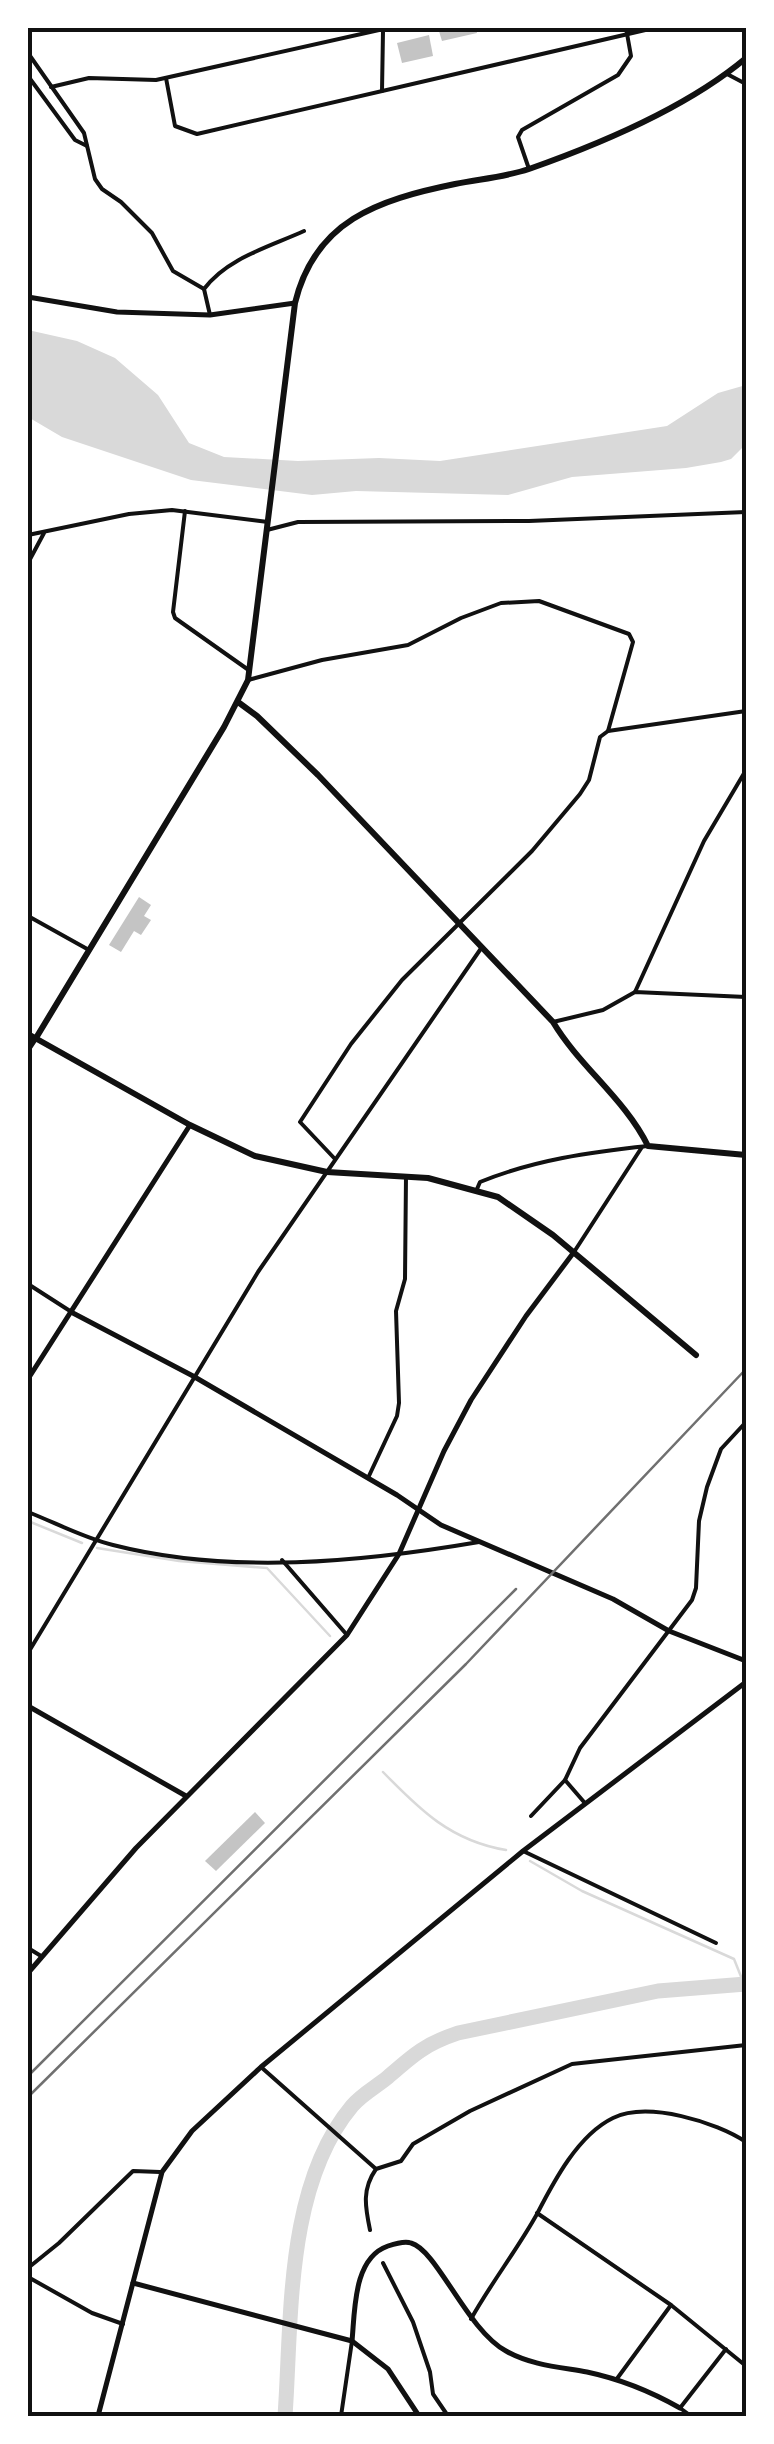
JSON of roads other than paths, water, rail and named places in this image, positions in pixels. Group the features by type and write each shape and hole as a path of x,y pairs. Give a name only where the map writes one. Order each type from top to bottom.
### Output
{"main road":[{"path":"696,1356 524,1213 476,1189 406,1176 327,1172 255,1156 190,1125 32,1036 89,950 248,680 294,307 314,252 353,218 422,192 528,169 632,125 727,74 746,58"},
{"path":"238,702 318,775 553,1022 570,1049 633,1120 645,1146 746,1154"}],"street":[{"path":"51,86 89,78 166,78 385,28 382,92"},
{"path":"166,78 175,126 197,134 627,30 654,28"},
{"path":"528,169 518,136 522,130 618,75 630,56 627,30"},
{"path":"28,53 84,133 95,179 152,233 172,271 204,289 210,315"},
{"path":"727,74 746,84"},
{"path":"28,76 75,140 87,146"},
{"path":"204,289 231,262 304,231"},
{"path":"28,297 117,312 210,315 294,307"},
{"path":"185,511 172,612 175,618 250,670"},
{"path":"28,535 129,514 185,511 268,522 530,521 746,512"},
{"path":"28,563 44,533"},
{"path":"248,680 322,660 408,645 501,603 540,602 628,634 633,642 608,730 600,737 589,780 580,794 532,851 392,993 351,1044 300,1122 335,1160"},
{"path":"608,730 746,711"},
{"path":"635,992 704,841 746,770"},
{"path":"28,916 89,950"},
{"path":"28,1653 258,1272 482,947"},
{"path":"553,1022 603,1010 635,992 746,996"},
{"path":"28,1050 32,1036"},
{"path":"28,1378 190,1125"},
{"path":"476,1189 480,1182 499,1174 570,1154 645,1146"},
{"path":"28,1972 186,1796 347,1634 399,1554 471,1400 645,1146"},
{"path":"368,1478 400,1403 396,1311 404,1279 406,1176"},
{"path":"28,1284 70,1311 193,1376 420,1512 479,1542 613,1599 669,1631 746,1660"},
{"path":"531,1816 565,1780 580,1748 692,1600 699,1521 721,1449 746,1423"},
{"path":"28,1512 96,1540 172,1556 354,1561 479,1542"},
{"path":"282,1560 347,1634"},
{"path":"98,2416 162,2172 192,2131 261,2067 522,1851 746,1682"},
{"path":"28,1706 186,1796"},
{"path":"565,1780 584,1802"},
{"path":"522,1851 716,1943"},
{"path":"28,1948 42,1956"},
{"path":"370,2230 366,2188 376,2168 401,2161 414,2144 470,2111 572,2064 746,2046"},
{"path":"261,2067 376,2168"},
{"path":"471,2319 581,2145 600,2126 623,2114 671,2113 726,2131 746,2142"},
{"path":"28,2268 133,2171 162,2172"},
{"path":"537,2213 671,2305 746,2366"},
{"path":"341,2416 361,2277 373,2255 390,2245 411,2243 427,2253 485,2336 524,2359 648,2390 691,2416"},
{"path":"383,2263 413,2322 433,2394 448,2416"},
{"path":"28,2276 92,2312 123,2324"},
{"path":"133,2284 352,2341 388,2369 418,2416"},
{"path":"616,2380 671,2305"},
{"path":"680,2408 726,2349"}],"waterway":[{"path":"28,1521 82,1543"},
{"path":"97,1548 179,1561 267,1568 330,1636"},
{"path":"383,1772 438,1822 469,1839 506,1850"},
{"path":"530,1861 582,1891 734,1959 744,1984"},
{"path":"285,2416 292,2296 303,2214 330,2138 356,2102 420,2051 458,2033 658,1991 746,1984"}],"railway":[{"path":"28,2097 466,1664 746,1369"},
{"path":"28,2076 516,1589"}]}
